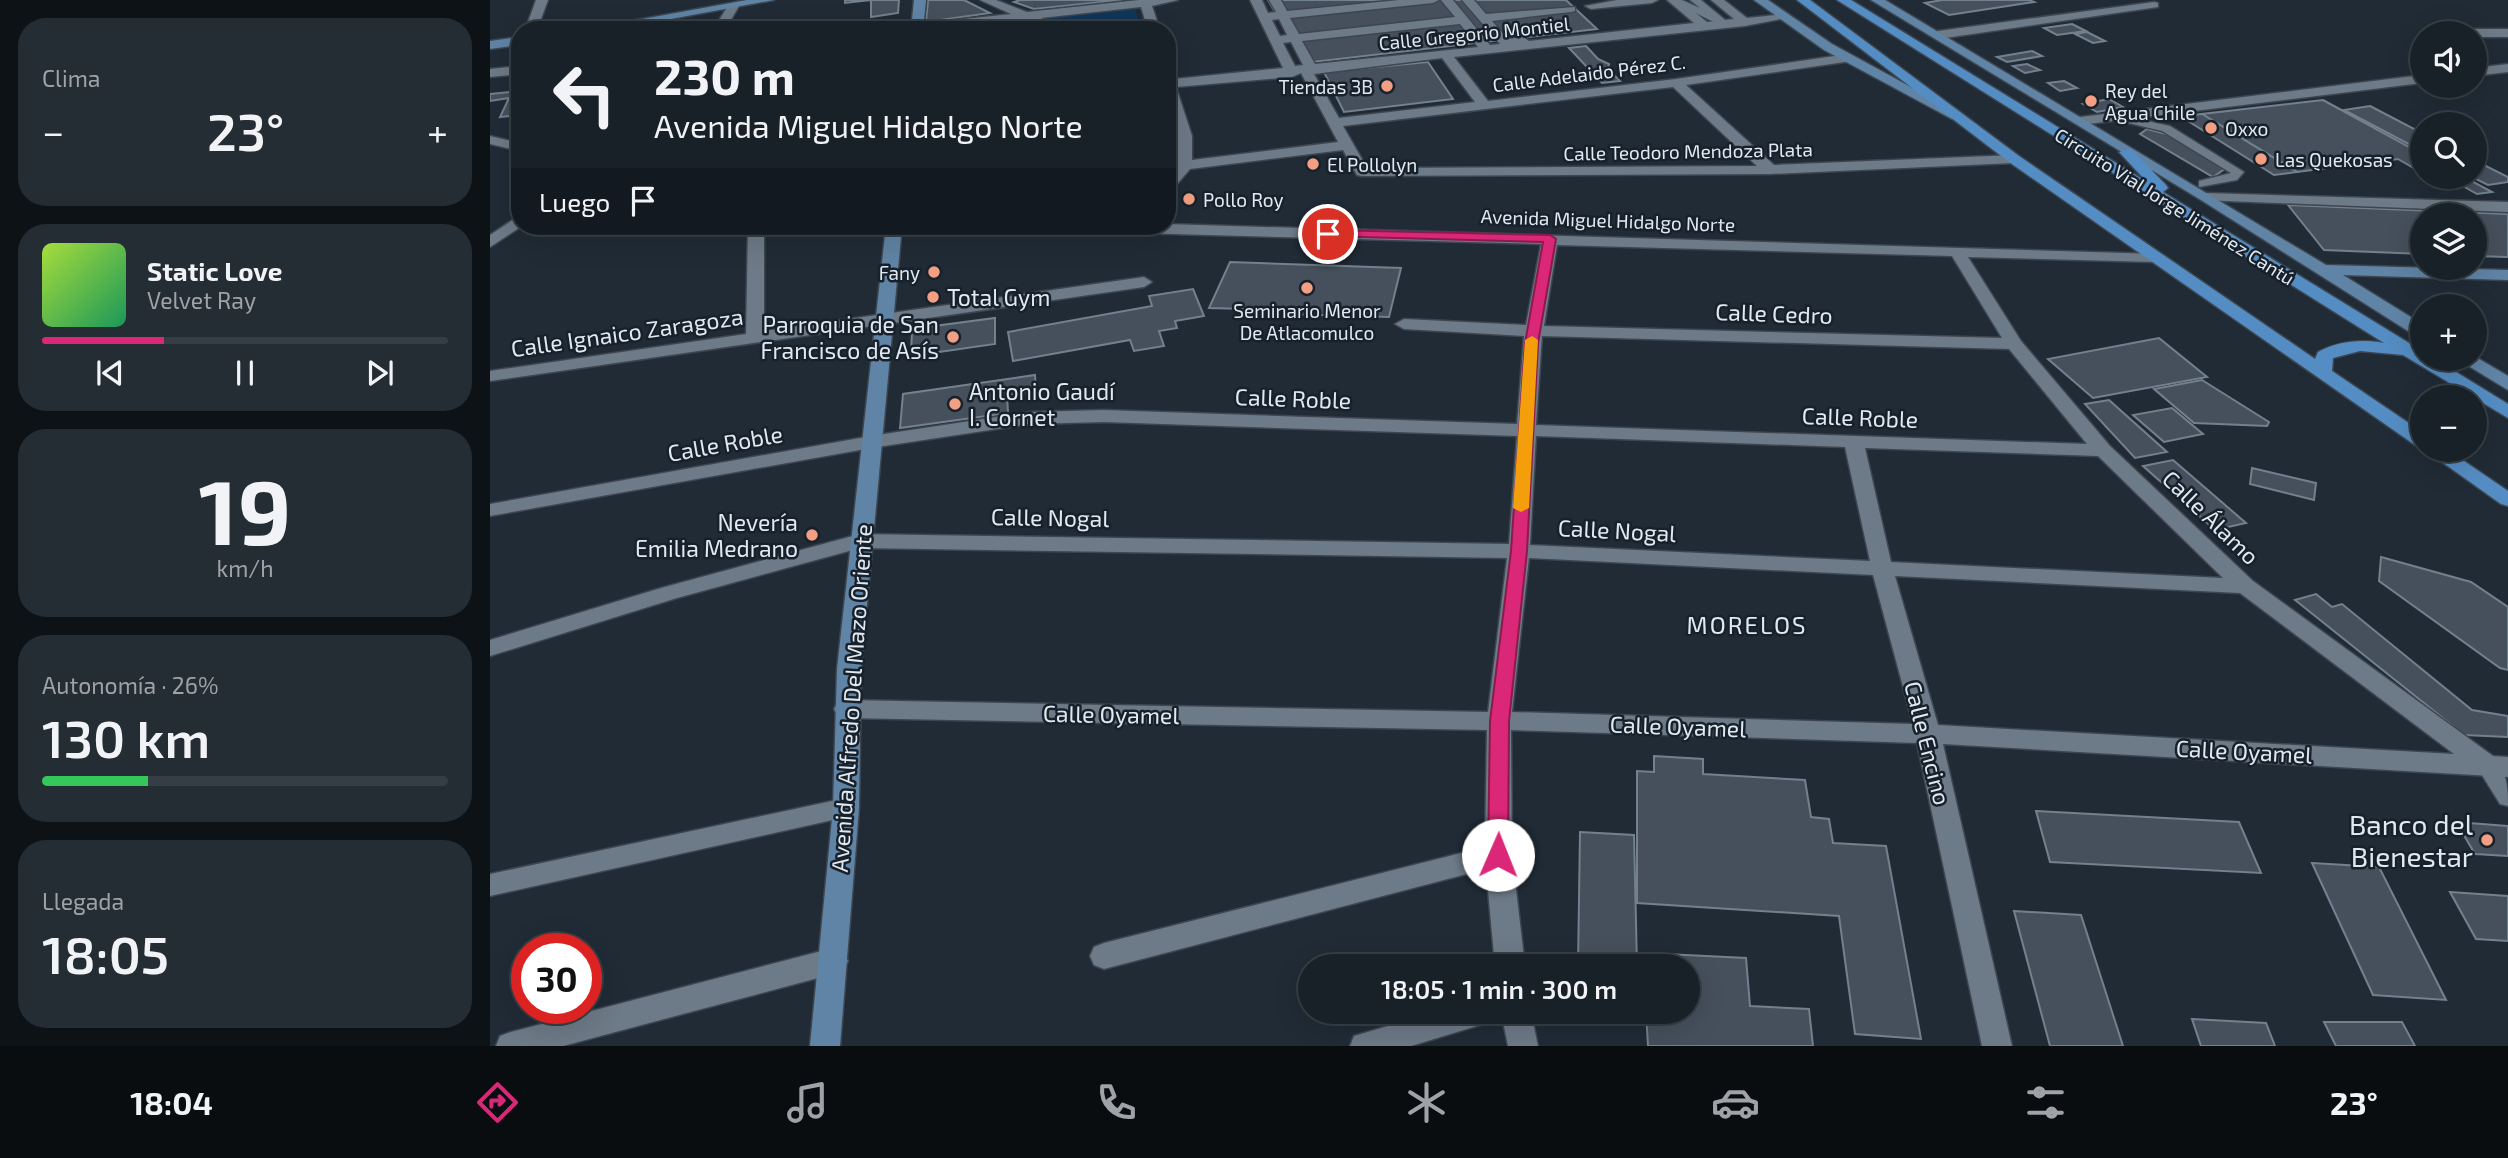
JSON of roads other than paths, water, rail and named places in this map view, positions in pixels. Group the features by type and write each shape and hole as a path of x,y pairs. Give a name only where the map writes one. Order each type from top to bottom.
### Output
{"main road":[{"path":"1803,0 2014,159 2410,433"},
{"name":"Circuito Vial Jorge Jiménez Cantú","path":"1843,0 2410,353"},
{"path":"2126,152 2182,210"},
{"path":"2323,373 2324,356 2341,346 2365,344 2410,353"},
{"name":"Circuito Vial Jorge Jiménez Cantú","path":"2440,371 2508,412"},
{"path":"2453,462 2508,500"}],"street":[{"path":"534,21 542,0"},
{"path":"642,21 768,0"},
{"path":"918,21 920,0"},
{"path":"985,21 1172,0"},
{"path":"1185,165 1347,145 1302,69 1276,40 1256,0"},
{"path":"1275,0 1295,38 1302,69"},
{"path":"1296,0 1326,53"},
{"path":"1425,0 1455,39"},
{"path":"1264,17 1304,13 1321,6 1433,0"},
{"path":"1447,0 1486,48"},
{"path":"1468,0 1483,18 1504,43 1528,44 1572,36 1583,20 1548,11 1483,18"},
{"path":"1490,0 1528,44"},
{"path":"1511,0 1546,39"},
{"path":"1537,0 1572,36"},
{"path":"1674,0 1705,26"},
{"path":"1717,0 1745,22"},
{"path":"1760,0 1848,58 1968,122"},
{"name":"Circuito Vial Jorge Jiménez Cantú","path":"1877,0 2080,121 2126,152 2205,191 2319,270 2410,325"},
{"path":"996,1 1039,21"},
{"path":"1145,1 1151,21"},
{"path":"1405,1 1484,105"},
{"path":"1630,1 1664,31"},
{"path":"1384,2 1413,44"},
{"path":"1609,2 1643,33"},
{"path":"1622,36 1596,11 1609,2 1656,4 1684,29"},
{"path":"1363,3 1391,46"},
{"path":"1342,4 1370,48"},
{"path":"1938,35 2154,5"},
{"path":"724,21 733,6"},
{"path":"1321,6 1348,51"},
{"name":"Calle Gregorio Montiel","path":"1455,39 1486,48 1528,44 1583,20 1622,36 1785,18"},
{"path":"1455,39 1463,20"},
{"path":"2487,33 2508,33"},
{"path":"1276,40 1295,38 1326,53 1436,44 1455,39"},
{"path":"1176,81 1302,69 1326,53 1436,44 1455,39"},
{"path":"490,46 511,42"},
{"name":"Calle Adelaido Pérez C.","path":"1334,122 1676,83 1848,58"},
{"path":"2487,70 2508,68"},
{"path":"490,73 511,71"},
{"path":"2080,121 2410,81"},
{"path":"1676,83 1770,170"},
{"path":"1176,107 1185,136 1185,165 1176,176"},
{"path":"1176,137 1185,136"},
{"path":"490,141 511,145"},
{"name":"Calle Teodoro Mendoza Plata","path":"1347,145 1362,172 1770,170 2014,159"},
{"path":"2205,191 2508,207"},
{"path":"490,228 511,224"},
{"path":"490,242 511,227"},
{"name":"Avenida Miguel Hidalgo Norte","path":"1176,228 2154,257"},
{"path":"755,338 756,235"},
{"name":"Avenida Alfredo Del Mazo Oriente","path":"825,1046 846,808 846,709 860,541 893,235"},
{"path":"1509,954 1498,855 1499,721 1519,551 1533,331 1550,239"},
{"name":"Calle Álamo","path":"1956,251 2014,344 2103,450 2245,586 2497,766"},
{"path":"2319,270 2508,275"},
{"name":"Calle Ignaico Zaragoza","path":"490,376 1144,282"},
{"name":"Calle Cedro","path":"1404,324 1533,331 2014,344"},
{"path":"2486,371 2508,384"},
{"name":"Calle Roble","path":"490,510 870,442 1030,418 1104,416 2103,450"},
{"name":"Calle Encino","path":"1854,442 1882,568 1928,734 1997,1046"},
{"name":"Calle Nogal","path":"490,648 669,593 860,541 1519,551 2245,586"},
{"name":"Calle Oyamel","path":"846,709 1499,721 1928,734 2497,766"},
{"path":"490,885 846,808"},
{"path":"1104,956 1498,855"},
{"path":"511,1046 833,961"},
{"path":"1365,1046 1439,1024"},
{"path":"1518,1024 1523,1046"}],"lane":[{"path":"1674,0 1725,24"},
{"path":"1695,0 1725,24"},
{"path":"2120,118 2166,128 2238,172 2205,191"},
{"path":"2497,766 2508,798"}],"place":[{"name":"Tiendas 3B","path":"1387,86"},
{"name":"Rey del Agua Chile","path":"2091,101"},
{"name":"Oxxo","path":"2211,128"},
{"name":"Las Quekosas","path":"2261,159"},
{"name":"El Pollolyn","path":"1313,164"},
{"name":"Pollo Roy","path":"1189,199"},
{"name":"Fany","path":"934,272"},
{"name":"Seminario Menor De Atlacomulco","path":"1307,288"},
{"name":"Total Gym","path":"933,297"},
{"name":"Parroquia de San Francisco de Asís","path":"953,337"},
{"name":"Antonio Gaudí I. Cornet","path":"955,404"},
{"name":"Nevería Emilia Medrano","path":"812,535"},
{"name":"Banco del Bienestar","path":"2487,840"}],"district":[{"name":"MORELOS","path":"1747,624"}]}
